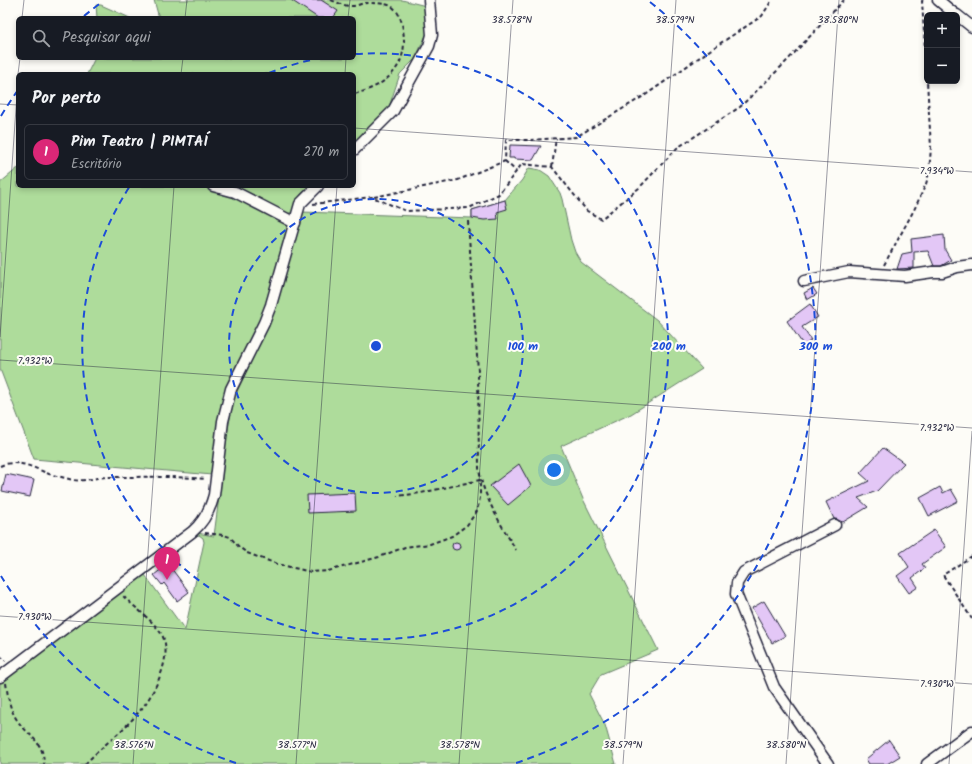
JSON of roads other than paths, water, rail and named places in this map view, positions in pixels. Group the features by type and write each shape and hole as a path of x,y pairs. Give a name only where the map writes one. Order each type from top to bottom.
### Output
{"street":[{"path":"356,148 393,111 429,46 432,35 430,0"},
{"path":"938,0 953,12"},
{"path":"960,18 972,28"},
{"path":"220,188 235,192 295,223"},
{"path":"4,673 192,532 203,522 212,500 216,480 223,421 231,389 264,323 271,305 300,204 316,188"},
{"path":"804,281 849,272 905,276 942,272 957,267 972,265"},
{"path":"828,764 774,687 736,594 737,584 744,572 835,524"},
{"path":"927,764 972,731"}],"place":[{"name":"Pim Teatro | PIMTAÍ","path":"167,580"}]}
